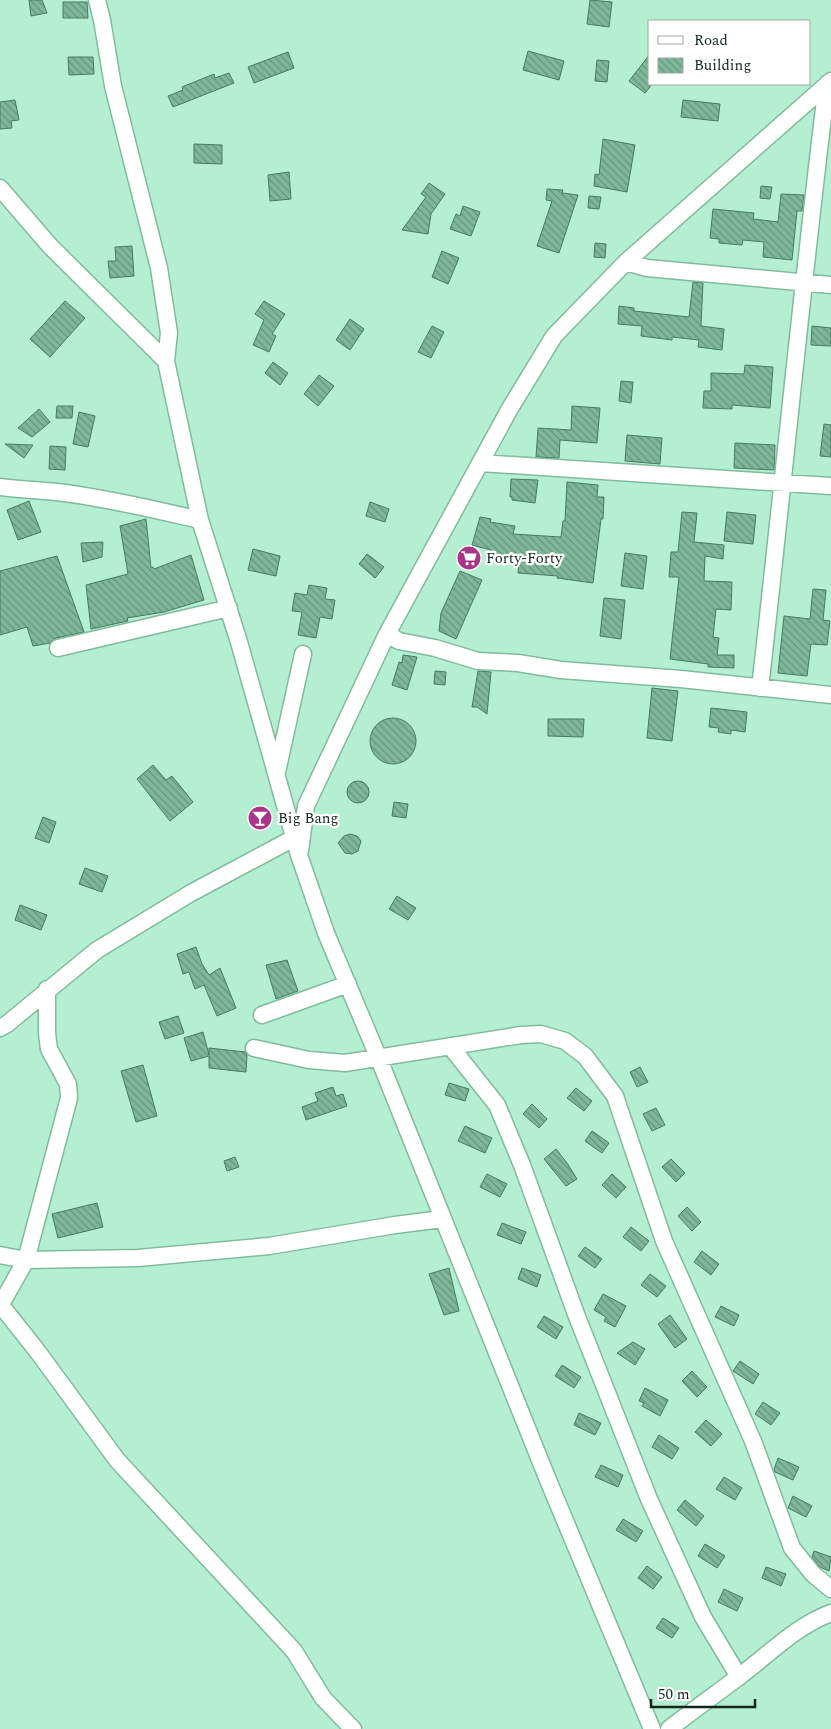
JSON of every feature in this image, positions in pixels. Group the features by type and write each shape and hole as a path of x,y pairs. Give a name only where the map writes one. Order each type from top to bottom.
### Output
{"street":[{"path":"97,0 113,86 159,268 169,333 166,360 200,520 229,608 299,855 326,933 379,1059 548,1480 652,1729"},
{"path":"299,855 306,806 387,634 509,410 554,336 626,262 829,88"},
{"path":"760,688 784,482 803,282 829,88"},
{"path":"0,188 50,246 166,360"},
{"path":"626,262 647,268 831,285"},
{"path":"480,463 831,486"},
{"path":"0,487 64,493 123,503 200,520"},
{"path":"58,648 229,608"},
{"path":"387,634 399,641 434,648 478,661 518,663 561,670 681,679 831,695"},
{"path":"276,774 303,654"},
{"path":"0,1028 105,944 191,893 294,838"},
{"path":"262,1015 348,984"},
{"path":"47,989 49,1049 68,1084 69,1098 26,1260 0,1305 38,1352 117,1460 294,1651 322,1698 353,1729"},
{"path":"254,1048 309,1060 345,1063 520,1035 541,1034 564,1041 585,1056 615,1096 664,1241 753,1441 792,1548 813,1574 831,1589"},
{"path":"450,1046 497,1104 522,1165 576,1314 649,1499 703,1617 739,1677"},
{"path":"0,1255 26,1260 138,1258 269,1246 442,1219"},
{"path":"669,1729 696,1707 739,1677 787,1638 817,1618 831,1613"}],"building":[{"path":"29,0 42,0 47,13 31,16"},
{"path":"590,0 612,2 609,27 587,24"},
{"path":"63,2 87,2 88,18 63,18"},
{"path":"528,51 564,61 559,80 523,70"},
{"path":"288,52 294,68 254,83 248,67"},
{"path":"68,57 93,57 94,74 69,75"},
{"path":"648,57 648,85 650,87 645,93 629,81"},
{"path":"597,60 609,61 607,82 595,81"},
{"path":"229,73 234,83 173,107 168,96 183,90 182,87 214,74 215,78"},
{"path":"15,100 19,120 11,121 12,128 0,129 0,102"},
{"path":"683,100 720,104 718,121 681,117"},
{"path":"603,139 635,145 627,192 594,186 595,174 599,175"},
{"path":"194,144 222,145 222,164 194,163"},
{"path":"289,172 291,199 270,201 268,175"},
{"path":"429,183 445,194 431,214 428,234 402,230 426,197 421,194"},
{"path":"761,186 772,187 770,199 760,198"},
{"path":"547,189 563,190 562,193 578,195 559,253 537,246 552,201 546,200"},
{"path":"781,194 804,195 802,211 797,211 792,260 763,257 764,242 743,240 742,245 719,243 719,239 710,238 713,209 754,213 753,219 778,222"},
{"path":"589,196 601,197 599,209 588,208"},
{"path":"463,206 480,212 471,236 450,229 456,214 460,216"},
{"path":"595,243 606,244 605,258 594,257"},
{"path":"132,246 134,276 110,278 108,261 116,261 115,247"},
{"path":"442,251 459,258 448,284 432,277"},
{"path":"693,282 703,283 701,326 724,329 722,350 698,347 699,340 672,337 672,340 641,336 642,326 618,324 619,306 634,308 634,311 689,317"},
{"path":"65,301 85,318 50,357 30,339"},
{"path":"264,301 285,314 272,334 276,336 269,352 253,345 264,320 255,314"},
{"path":"350,319 364,329 350,350 336,340"},
{"path":"432,326 444,332 431,358 418,352"},
{"path":"812,326 831,328 831,346 811,345"},
{"path":"273,362 288,373 280,385 265,373"},
{"path":"745,365 773,367 770,408 732,405 732,409 703,408 704,391 711,391 711,373 744,374"},
{"path":"319,375 334,386 318,406 304,394"},
{"path":"621,381 633,382 631,403 619,401"},
{"path":"57,406 73,406 72,418 56,418"},
{"path":"572,406 600,408 597,443 560,440 559,458 536,457 538,428 571,430"},
{"path":"39,409 50,422 32,437 18,428"},
{"path":"79,412 95,416 88,447 73,444"},
{"path":"824,424 831,425 831,457 820,456"},
{"path":"627,435 662,438 660,464 625,461"},
{"path":"735,443 775,445 774,470 734,468"},
{"path":"5,444 33,445 24,458"},
{"path":"50,446 66,447 65,470 49,469"},
{"path":"511,479 538,480 535,503 512,500 512,497 510,497"},
{"path":"567,482 598,485 597,497 604,497 603,519 601,519 593,583 557,578 558,576 518,573 519,562 489,557 491,550 472,545 480,517 491,519 490,522 515,526 513,534 561,537 563,521 565,521"},
{"path":"29,501 41,532 18,540 7,510"},
{"path":"370,502 389,509 385,522 366,516"},
{"path":"682,512 697,513 694,542 724,545 723,559 705,556 704,581 732,582 731,610 716,609 713,637 719,638 717,655 734,655 734,668 708,667 708,664 670,659 679,577 669,577 671,552 678,552"},
{"path":"727,512 756,515 753,544 724,541"},
{"path":"146,519 151,568 153,567 154,569 191,555 204,600 164,612 127,618 128,621 91,629 86,585 128,574 120,526"},
{"path":"103,542 102,557 83,562 81,543"},
{"path":"253,549 280,556 276,576 248,570"},
{"path":"625,553 647,556 643,589 621,586"},
{"path":"367,554 384,567 375,578 359,564"},
{"path":"57,556 84,632 56,638 50,643 33,646 27,627 0,635 0,571"},
{"path":"460,571 482,580 456,639 439,631 441,613"},
{"path":"309,585 327,588 325,599 335,600 332,619 320,617 316,638 298,635 302,612 292,611 295,593 307,595"},
{"path":"813,589 826,590 823,620 830,621 827,645 811,644 807,676 778,673 784,616 810,619"},
{"path":"604,598 625,600 621,639 600,636"},
{"path":"403,655 417,657 407,690 392,685 399,662 402,663"},
{"path":"435,671 446,672 445,685 434,684"},
{"path":"478,671 491,672 487,714 477,707 472,707"},
{"path":"652,688 678,691 672,741 647,738"},
{"path":"711,708 747,712 745,732 731,730 731,734 718,732 719,728 709,727"},
{"path":"388,718 398,718 410,724 415,732 415,750 410,758 402,763 388,764 380,761 373,754 370,746 370,736 373,728 380,721"},
{"path":"548,719 584,719 583,737 548,736"},
{"path":"153,765 166,780 172,776 193,802 170,821 137,779"},
{"path":"358,781 366,784 369,792 366,800 358,803 350,800 347,792 350,784"},
{"path":"394,802 408,804 406,818 392,816"},
{"path":"43,817 56,822 49,843 35,838"},
{"path":"350,834 357,836 361,841 358,851 352,854 345,853 338,843 344,836"},
{"path":"85,868 108,876 102,892 79,884"},
{"path":"397,896 416,908 408,920 389,909"},
{"path":"20,905 47,915 41,930 15,920"},
{"path":"196,947 202,964 209,975 220,968 236,1008 217,1016 204,985 195,989 189,972 183,974 177,954"},
{"path":"287,960 298,991 276,999 266,965"},
{"path":"178,1016 184,1033 165,1039 159,1022"},
{"path":"203,1032 209,1055 209,1048 245,1052 247,1055 246,1072 209,1068 209,1056 191,1061 184,1038"},
{"path":"143,1065 157,1116 136,1122 121,1071"},
{"path":"640,1067 648,1082 637,1087 630,1072"},
{"path":"449,1083 469,1089 465,1101 445,1095"},
{"path":"333,1087 336,1096 343,1094 347,1106 306,1120 302,1107 318,1101 315,1093"},
{"path":"576,1088 592,1101 584,1111 567,1098"},
{"path":"532,1104 547,1119 539,1128 523,1114"},
{"path":"656,1108 665,1125 652,1131 643,1114"},
{"path":"465,1126 492,1138 485,1153 458,1141"},
{"path":"592,1131 609,1143 602,1153 585,1141"},
{"path":"556,1149 577,1179 566,1186 544,1159"},
{"path":"235,1157 239,1167 227,1171 224,1161"},
{"path":"671,1159 685,1173 676,1182 662,1167"},
{"path":"487,1174 507,1184 500,1197 480,1187"},
{"path":"612,1174 626,1187 616,1198 602,1185"},
{"path":"97,1203 103,1227 58,1238 52,1214"},
{"path":"687,1207 701,1222 692,1231 678,1216"},
{"path":"502,1223 526,1232 521,1244 497,1235"},
{"path":"631,1227 649,1241 641,1251 623,1237"},
{"path":"585,1247 602,1259 595,1268 578,1256"},
{"path":"702,1251 719,1264 711,1275 694,1262"},
{"path":"449,1268 459,1311 444,1315 429,1274"},
{"path":"522,1268 541,1275 537,1287 518,1279"},
{"path":"650,1274 666,1286 657,1297 641,1285"},
{"path":"603,1294 626,1306 615,1327 604,1321 606,1317 594,1310"},
{"path":"721,1306 739,1315 734,1326 715,1317"},
{"path":"670,1315 687,1339 675,1348 658,1324"},
{"path":"544,1316 563,1327 556,1339 537,1327"},
{"path":"633,1342 645,1349 635,1365 617,1353"},
{"path":"740,1361 759,1374 753,1384 733,1371"},
{"path":"562,1365 581,1377 574,1388 555,1376"},
{"path":"692,1371 707,1387 697,1397 682,1381"},
{"path":"645,1388 668,1400 660,1416 642,1406 644,1403 639,1401"},
{"path":"763,1402 780,1413 771,1425 755,1414"},
{"path":"579,1413 601,1423 595,1435 574,1425"},
{"path":"706,1420 722,1434 711,1446 695,1432"},
{"path":"659,1435 679,1448 672,1459 652,1447"},
{"path":"778,1458 799,1467 793,1480 775,1472 774,1469"},
{"path":"601,1465 623,1475 618,1487 595,1477"},
{"path":"724,1477 742,1488 735,1500 716,1489"},
{"path":"793,1496 812,1506 806,1517 788,1508"},
{"path":"685,1500 704,1516 696,1526 677,1510"},
{"path":"623,1519 643,1531 636,1542 616,1530"},
{"path":"705,1544 725,1556 717,1568 698,1556"},
{"path":"814,1551 831,1557 829,1571 820,1567 812,1557"},
{"path":"647,1566 662,1577 653,1589 638,1578"},
{"path":"766,1567 786,1574 781,1586 762,1578"},
{"path":"724,1589 743,1598 737,1611 718,1602"},
{"path":"663,1618 679,1628 672,1638 656,1628"}],"place":[{"name":"Forty-Forty","path":"469,558"},
{"name":"Big Bang","path":"260,818"}]}
